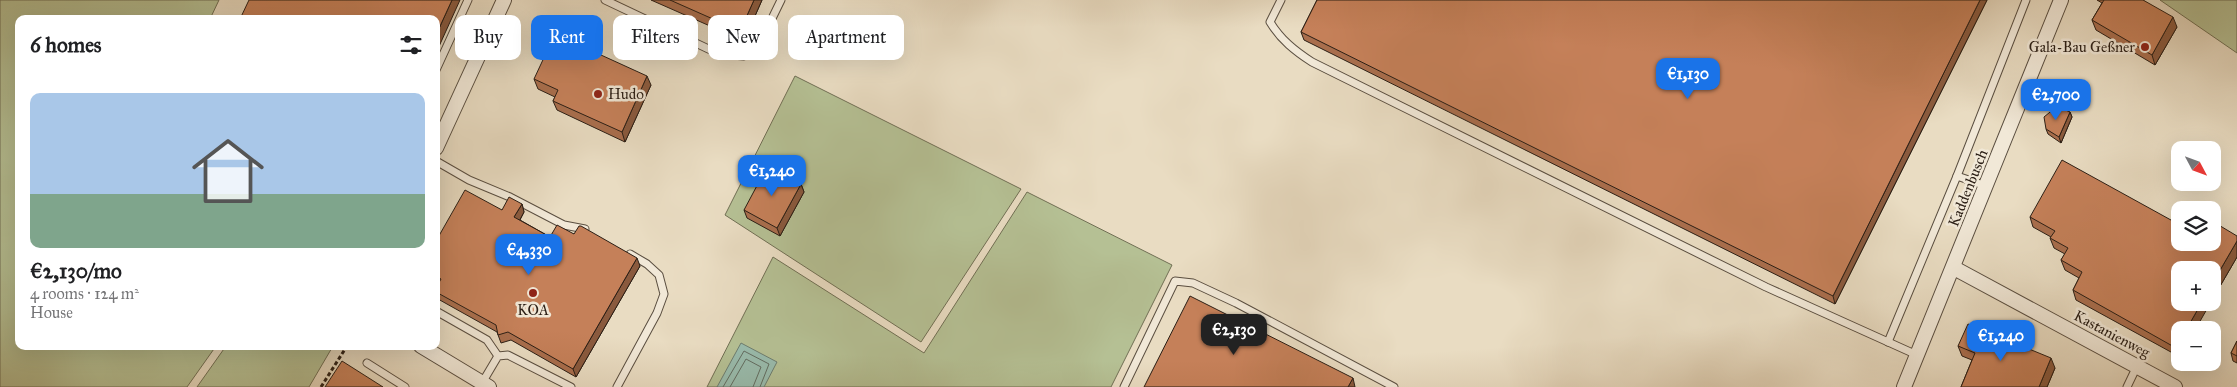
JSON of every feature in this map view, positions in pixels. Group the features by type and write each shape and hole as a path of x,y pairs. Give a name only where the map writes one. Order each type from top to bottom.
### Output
{"street":[{"path":"440,139 504,0"},
{"name":"Kaddenbusch","path":"1904,387 1954,268 2061,0"},
{"name":"Kastanienweg","path":"1954,268 2175,387"},
{"path":"427,350 485,385"}],"lane":[{"path":"440,61 468,0"},
{"path":"605,0 719,54 744,56 761,41 781,0"},
{"path":"1281,0 1270,22 1278,35 1292,49 1312,62 1766,287 1917,355"},
{"path":"1888,342 1957,176 2026,0"},
{"path":"440,163 470,180 510,197 564,225 586,229 595,234"},
{"path":"1957,176 1986,186"},
{"path":"617,387 657,313 664,294 659,275 647,264 621,249"},
{"path":"1124,387 1175,281 1193,283 1236,303 1394,387"},
{"path":"440,313 487,340 498,356"},
{"path":"498,356 508,355 571,387"},
{"path":"485,385 498,356"},
{"path":"367,363 405,387"},
{"path":"2127,387 2136,366"}],"path":[{"path":"321,387 344,350"}],"shaded area":[{"path":"0,0 219,0 212,15 15,15 15,350 213,350 187,387 0,387"},
{"path":"2160,0 2237,0 2237,53"},
{"path":"795,76 1021,189 921,342 725,215"},
{"path":"1027,192 1172,265 1111,387 707,387 773,257 924,353"},
{"path":"223,350 331,350 309,387 197,387"}],"water":[{"path":"741,343 777,362 764,387 717,387"}],"building":[{"path":"249,0 452,0 440,26 440,15 242,15"},
{"path":"670,0 754,0 747,15 708,15 708,17"},
{"path":"1317,0 1980,0 1833,296 1301,32"},
{"name":"Gala-Bau Geßner","path":"2104,0 2143,0 2173,17 2152,55 2092,20"},
{"name":"Hudo","path":"603,56 647,76 622,132 553,101 558,90 534,79 543,60 603,60"},
{"path":"2055,108 2061,108 2070,112 2059,137 2046,129 2044,117"},
{"path":"2062,160 2171,220 2171,251 2221,251 2221,226 2237,236 2237,241 2221,269 2221,261 2171,261 2171,311 2197,311 2191,321 2171,321 2171,345 2073,290 2082,272 2061,260 2068,248 2050,238 2055,231 2030,217"},
{"path":"768,165 801,184 777,228 744,210"},
{"name":"KOA","path":"465,190 502,210 509,197 522,204 514,217 550,237 557,225 574,234 579,226 581,226 637,258 573,369 508,332 498,335 496,325 440,294 440,234"},
{"path":"1190,296 1353,378 1348,387 1144,387"},
{"path":"1968,324 2051,358 2039,387 1961,387 1975,353 1958,346"},
{"path":"2237,341 2237,356 2231,353"},
{"path":"342,361 383,387 325,387"}],"place":[{"name":"Gala-Bau Geßner","path":"2145,47"},
{"name":"Hudo","path":"598,94"},
{"name":"KOA","path":"533,293"}]}
